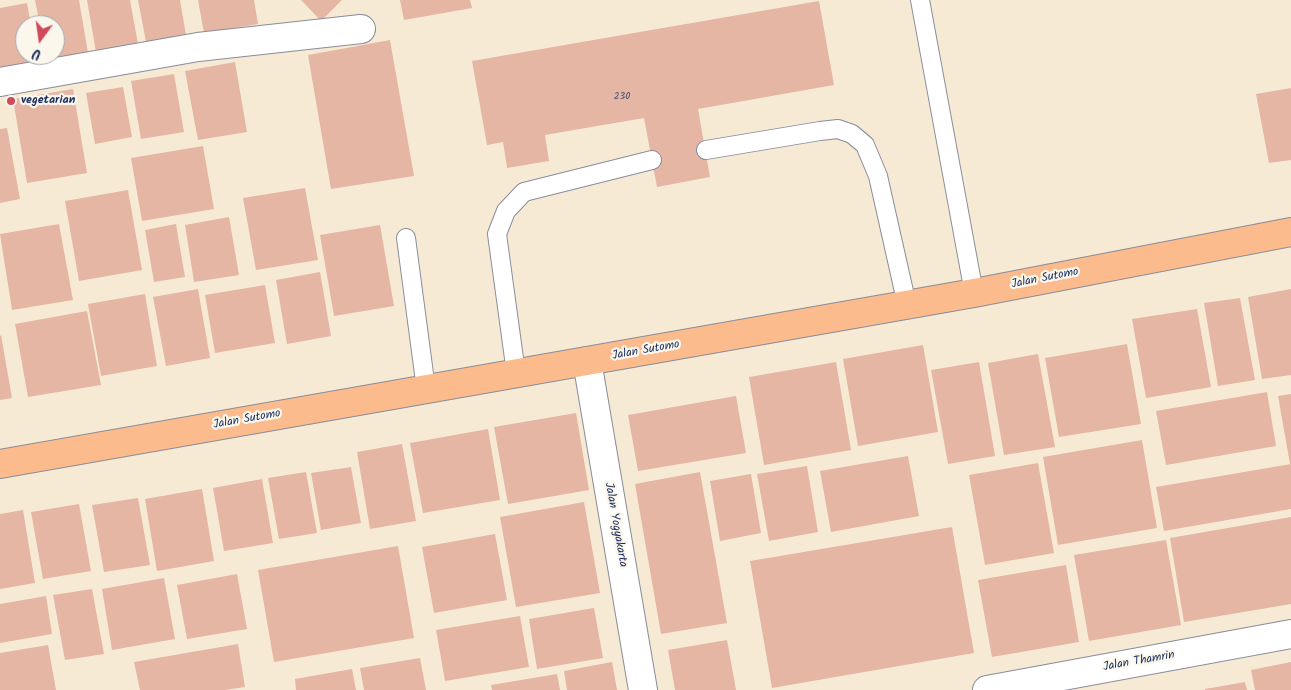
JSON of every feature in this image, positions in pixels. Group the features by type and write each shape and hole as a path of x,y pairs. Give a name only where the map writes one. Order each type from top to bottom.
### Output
{"main road":[{"name":"Jalan Sutomo","path":"0,464 974,293 1291,232"}],"street":[{"path":"0,82 198,47 361,29"},
{"name":"Jalan Yogyakarta","path":"587,361 643,690"},
{"name":"Jalan Thamrin","path":"987,690 1291,634"}],"lane":[{"path":"920,0 974,293"},
{"path":"706,150 838,129 852,134 865,144 878,176 906,305"},
{"path":"516,373 498,234 506,211 524,192 652,160"},
{"path":"406,238 426,389"}],"building":[{"path":"35,0 79,0 88,53 65,57 65,15 38,15"},
{"path":"87,0 130,0 138,44 96,52"},
{"path":"138,0 180,0 186,35 146,42"},
{"path":"198,0 254,0 258,24 204,33"},
{"path":"301,0 342,0 321,21"},
{"path":"400,0 470,0 472,8 404,20"},
{"path":"819,1 834,85 698,109 710,177 657,187 644,118 545,135 549,161 507,168 503,142 487,145 472,61"},
{"path":"27,3 29,15 15,15 15,65 38,66 0,72 0,8"},
{"path":"390,40 414,176 331,189 308,55"},
{"path":"235,62 247,132 198,140 185,71"},
{"path":"174,74 184,132 141,139 131,81"},
{"path":"123,87 132,137 95,144 86,93"},
{"path":"1291,88 1291,160 1269,163 1256,94"},
{"path":"73,89 87,173 27,183 13,99"},
{"path":"7,128 20,199 0,203 0,129"},
{"path":"203,146 214,209 142,221 131,158"},
{"path":"305,188 318,260 256,270 243,198"},
{"path":"128,190 142,270 79,281 65,201"},
{"path":"229,217 239,275 194,282 185,225"},
{"path":"59,224 73,300 12,310 0,234"},
{"path":"176,224 185,277 154,282 145,230"},
{"path":"380,225 394,306 334,316 320,235"},
{"path":"320,272 331,336 287,344 276,280"},
{"path":"265,285 275,343 215,353 205,295"},
{"path":"198,289 210,358 166,366 153,297"},
{"path":"1291,289 1291,375 1262,379 1248,297"},
{"path":"145,294 157,366 101,376 88,304"},
{"path":"1240,298 1255,380 1218,386 1204,303"},
{"path":"1197,309 1211,387 1146,398 1132,319"},
{"path":"87,311 101,385 28,397 15,324"},
{"path":"0,336 12,398 0,400"},
{"path":"1127,344 1141,424 1059,437 1045,358"},
{"path":"923,345 938,432 858,446 843,359"},
{"path":"1038,354 1055,447 1004,455 988,363"},
{"path":"836,362 851,450 764,465 749,377"},
{"path":"979,362 995,456 948,464 931,370"},
{"path":"1267,392 1276,446 1166,465 1156,411"},
{"path":"1291,394 1291,464 1290,464 1278,396"},
{"path":"736,396 746,453 638,471 628,415"},
{"path":"576,413 589,490 508,504 494,427"},
{"path":"488,429 500,500 423,513 410,443"},
{"path":"1142,440 1157,528 1058,545 1043,457"},
{"path":"402,444 416,521 370,529 357,452"},
{"path":"908,456 919,516 831,532 820,471"},
{"path":"1038,463 1054,553 985,565 969,475"},
{"path":"1291,464 1291,509 1164,531 1156,487"},
{"path":"807,466 818,532 769,541 757,474"},
{"path":"351,467 361,523 321,530 311,473"},
{"path":"306,472 317,533 279,539 268,478"},
{"path":"700,472 727,623 661,634 635,484"},
{"path":"751,474 761,533 720,541 710,481"},
{"path":"262,479 273,543 224,551 213,488"},
{"path":"202,489 214,561 157,571 145,499"},
{"path":"138,498 150,565 104,572 92,505"},
{"path":"584,502 600,593 516,607 500,517"},
{"path":"79,504 91,571 43,579 31,512"},
{"path":"23,510 35,583 0,589 0,514"},
{"path":"1291,517 1291,604 1184,622 1170,538"},
{"path":"952,527 974,653 772,688 750,561"},
{"path":"495,534 507,600 434,613 422,547"},
{"path":"1166,540 1181,625 1089,641 1074,555"},
{"path":"398,546 414,638 274,662 258,570"},
{"path":"1066,565 1079,642 992,657 978,580"},
{"path":"237,574 247,629 187,639 177,585"},
{"path":"164,578 175,639 112,650 102,589"},
{"path":"92,589 104,654 65,660 53,595"},
{"path":"46,596 52,634 0,643 0,604"},
{"path":"594,608 603,658 537,669 529,619"},
{"path":"520,616 529,667 445,681 436,630"},
{"path":"727,640 736,690 675,690 668,650"},
{"path":"238,644 245,687 225,690 140,690 134,662"},
{"path":"48,645 56,690 0,690 0,653"},
{"path":"420,658 426,690 364,690 360,668"},
{"path":"612,662 617,690 567,690 564,671"},
{"path":"1291,662 1291,690 1255,690 1251,670"},
{"path":"352,669 356,690 296,690 295,679"},
{"path":"557,674 560,690 492,690 491,685"},
{"path":"1245,682 1247,690 1205,690 1205,689"}],"place":[{"name":"vegetarian","path":"11,101"}]}
